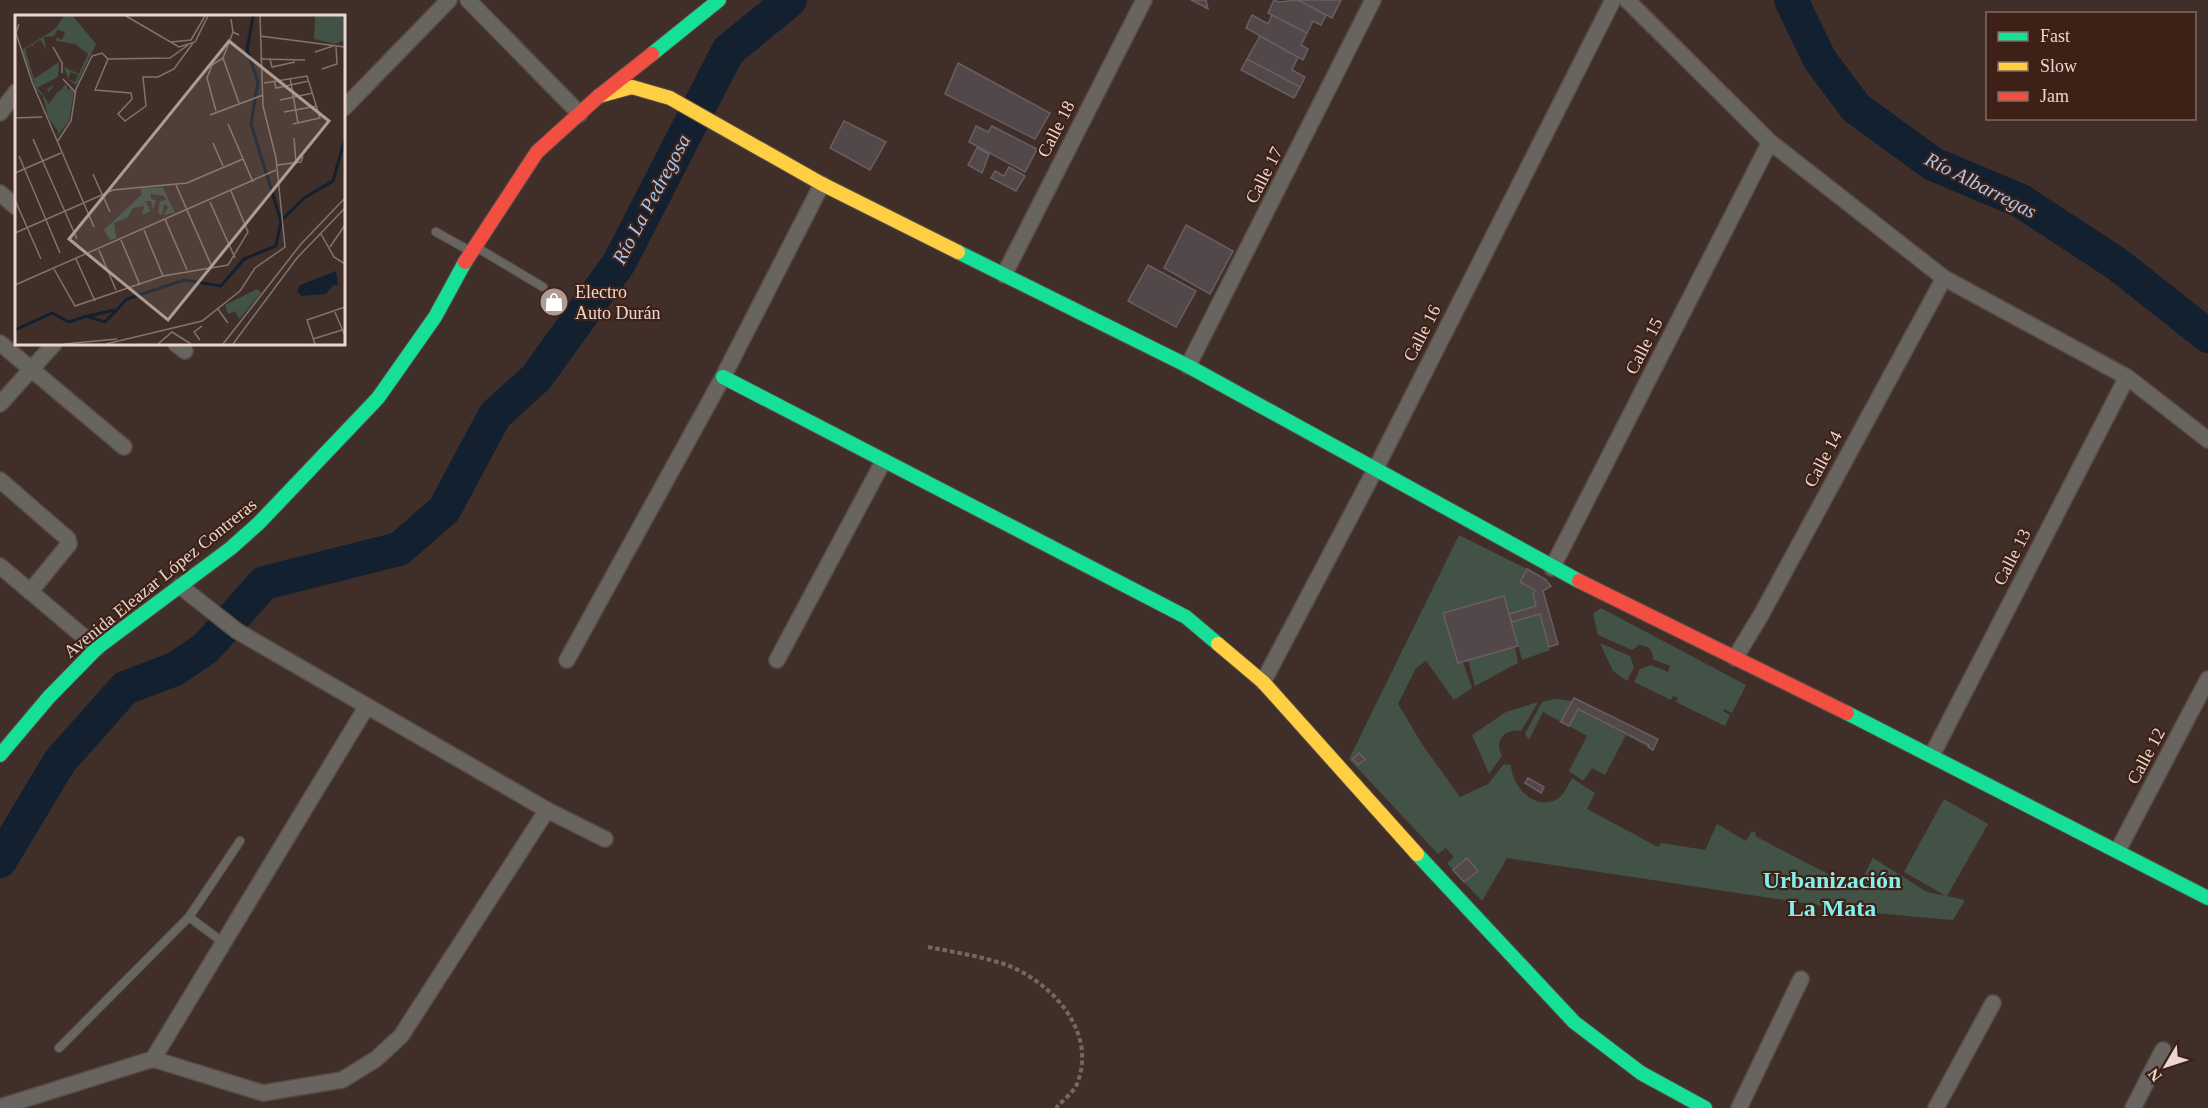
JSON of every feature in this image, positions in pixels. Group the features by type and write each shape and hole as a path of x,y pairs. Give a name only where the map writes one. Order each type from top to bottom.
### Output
{"street":[{"path":"345,107 449,0"},
{"path":"468,0 580,114"},
{"name":"Avenida Eleazar López Contreras","path":"0,755 49,696 97,648 259,523 378,398 435,317 473,249 537,152 599,96 718,0"},
{"name":"Calle 18","path":"1004,275 1144,0"},
{"name":"Calle 17","path":"1188,366 1373,0"},
{"name":"Calle 16","path":"1263,682 1376,468 1613,0"},
{"path":"1627,0 1770,142 1944,278 2127,377 2208,440"},
{"path":"599,96 632,87 670,98 822,184 1188,366 1376,468 1552,568 1932,755 2208,898"},
{"path":"0,113 15,93"},
{"name":"Calle 15","path":"1552,568 1770,142"},
{"path":"567,660 723,377 822,184"},
{"path":"0,193 15,206"},
{"name":"Calle 14","path":"1735,658 1761,615 1944,278"},
{"path":"0,343 124,447"},
{"path":"0,405 53,345"},
{"path":"723,377 883,462 1186,617 1263,682 1389,824 1574,1022 1641,1074 1705,1108"},
{"name":"Calle 13","path":"1932,755 2127,377"},
{"path":"777,660 883,462"},
{"path":"0,480 68,539 69,544 30,592"},
{"path":"0,566 97,648"},
{"path":"180,586 200,604 237,630 548,810 605,839"},
{"name":"Calle 12","path":"2118,850 2208,679"},
{"path":"153,1059 367,706"},
{"path":"0,1107 153,1059 263,1093 342,1080 376,1059 401,1036 548,810"},
{"path":"1739,1108 1801,979"},
{"path":"1936,1108 1993,1003"},
{"path":"2133,1108 2163,1050"}],"lane":[{"path":"436,232 543,287"},
{"path":"59,1048 189,917 240,841"},
{"path":"189,917 224,943"}],"path":[{"path":"928,946 1004,964 1038,981 1071,1015 1083,1046 1077,1085 1056,1108"}],"green space":[{"path":"1459,535 1527,569 1520,582 1535,590 1533,594 1536,606 1509,614 1504,596 1444,613 1458,663 1463,662 1472,688 1454,700 1426,661 1416,668 1398,704 1422,744 1460,797 1488,784 1504,764 1511,765 1512,774 1521,790 1536,801 1553,801 1562,795 1572,778 1595,793 1587,809 1658,847 1661,843 1705,850 1717,824 1746,841 1752,831 1756,833 1755,836 1857,889 1873,858 1927,892 1946,896 1904,872 1944,799 1988,824 1947,896 1965,900 1953,920 1863,912 1507,858 1482,901 1464,882 1467,859 1453,870 1447,863 1454,857 1446,848 1438,854 1349,759"},
{"path":"1601,608 1746,685 1732,713 1724,709 1723,711 1730,715 1725,726 1676,702 1678,698 1673,696 1671,700 1634,682 1640,669 1651,665 1668,672 1670,666 1653,659 1651,651 1645,646 1639,645 1632,650 1598,635 1593,614"},
{"path":"1540,614 1550,650 1522,660 1512,622"},
{"path":"1600,643 1630,656 1634,667 1627,681 1613,671"},
{"path":"1515,647 1518,663 1475,686 1468,660"},
{"path":"1554,699 1573,701 1561,722 1543,712 1529,740 1525,734 1542,702"},
{"path":"1538,702 1521,731 1510,732 1502,737 1499,745 1502,756 1489,774 1472,735 1506,712"},
{"path":"1578,709 1649,745 1648,747 1626,735 1605,775 1592,768 1583,781 1569,771 1587,736 1569,726"}],"building":[{"path":"1191,0 1206,0 1208,9 1203,6"},
{"path":"1274,0 1279,2 1298,0 1326,15 1321,25 1313,21 1307,33 1268,13"},
{"path":"1298,0 1341,0 1332,18"},
{"path":"1252,15 1268,24 1272,15 1307,33 1301,45 1308,49 1303,60 1246,28"},
{"path":"1260,36 1298,57 1292,70 1305,77 1300,87 1247,59"},
{"path":"1247,59 1300,87 1294,98 1241,70"},
{"path":"958,63 1050,113 1035,139 945,94"},
{"path":"844,121 886,142 870,170 830,148"},
{"path":"976,126 988,132 992,126 1037,149 1025,172 969,142"},
{"path":"977,148 989,154 982,173 968,165"},
{"path":"1009,167 1025,176 1016,191 991,178 995,171 1004,176"},
{"path":"1186,225 1233,251 1210,294 1164,268"},
{"path":"1148,265 1196,291 1176,327 1128,301"},
{"path":"1527,569 1545,579 1551,586 1543,591 1558,644 1549,647 1540,614 1512,622 1509,614 1536,606 1533,594 1535,590 1520,582"},
{"path":"1504,596 1518,646 1458,663 1443,613"},
{"path":"1574,698 1658,739 1653,750 1648,747 1649,745 1578,709 1569,726 1561,722"},
{"path":"1359,753 1365,759 1358,765 1353,759"},
{"path":"1528,778 1544,787 1541,793 1525,783"},
{"path":"1467,858 1478,871 1464,882 1453,870"}],"waterway":[{"name":"Río La Pedregosa","path":"0,861 60,761 125,688 175,669 206,648 264,583 399,549 444,510 495,415 536,378 619,263 728,51 790,0"},
{"name":"Río Albarregas","path":"1791,0 1820,60 1856,108 1933,164 2021,201 2117,264 2208,336"}],"traffic: fast":[{"path":"652,54 719,0"},
{"path":"958,252 1188,366 1579,581"},
{"path":"0,755 49,697 97,648 231,548 259,523 378,398 435,317 465,262"},
{"path":"723,377 1186,617 1218,644"},
{"path":"1847,713 2208,898"},
{"path":"1417,854 1574,1022 1641,1073 1705,1108"}],"traffic: slow":[{"path":"599,96 632,87 670,98 822,184 958,252"},
{"path":"1218,644 1263,682 1417,854"}],"traffic: jam":[{"path":"465,262 537,152 599,96 652,54"},
{"path":"1579,581 1847,713"}],"place":[{"name":"Electro Auto Durán","path":"554,302"}],"district":[{"name":"Urbanización La Mata","path":"1832,894"}]}
